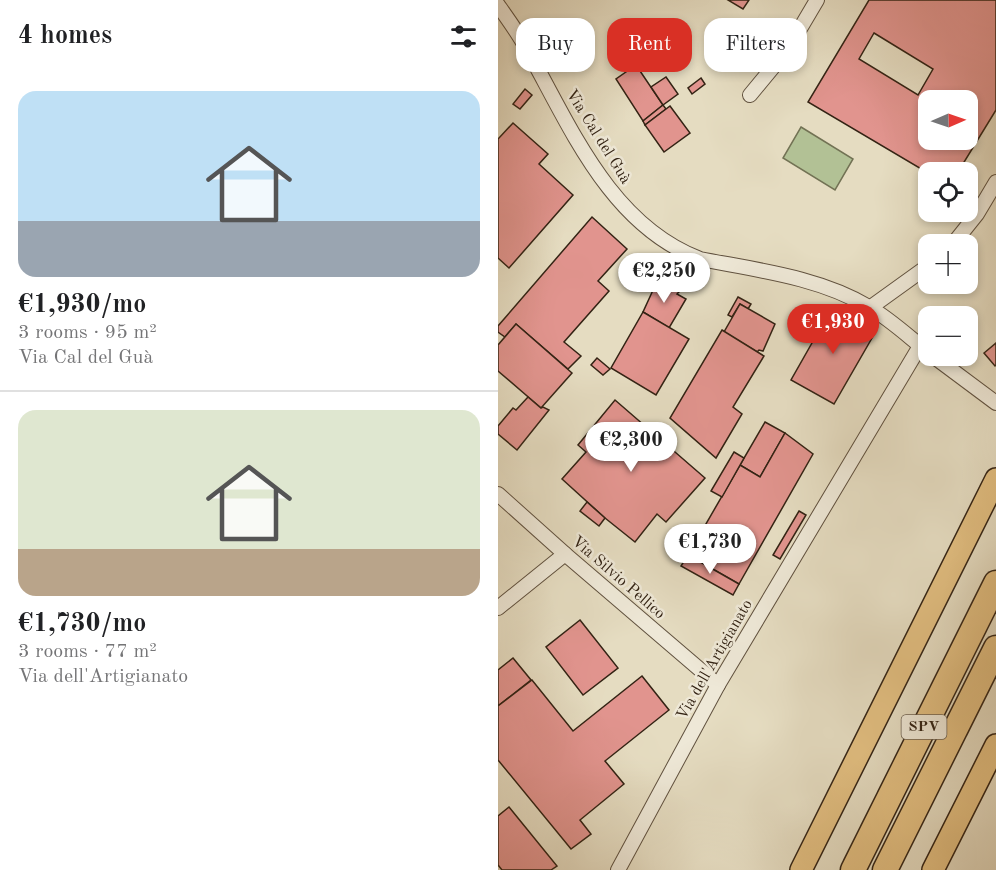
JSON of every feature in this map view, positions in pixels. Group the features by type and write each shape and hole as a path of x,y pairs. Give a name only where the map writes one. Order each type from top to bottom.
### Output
{"highway":[{"path":"801,870 996,479"},
{"name":"SPV","path":"853,870 996,583"},
{"name":"SPV","path":"885,870 996,648"},
{"path":"933,870 996,745"}],"street":[{"path":"750,95 788,49 817,0"},
{"name":"Via Cal del Guà","path":"498,6 522,41 577,141 610,192 661,239 685,254 700,259 807,282 851,297 871,307 918,344"},
{"path":"963,234 996,182"},
{"path":"871,307 918,273"},
{"name":"Via dell'Artigianato","path":"618,870 718,685 918,359"},
{"path":"946,366 996,403"},
{"name":"Via Silvio Pellico","path":"498,494 718,685"},
{"path":"498,608 565,554"}],"green space":[{"path":"801,127 853,159 835,190 783,158"}],"building":[{"path":"728,0 749,0 743,9"},
{"path":"869,0 996,0 996,110 978,139 978,90 921,90 933,69 874,33 859,59 918,95 918,150 971,150 964,162 918,162 918,167 808,102"},
{"path":"626,72 641,72 663,105 643,121 616,79"},
{"path":"666,77 678,94 663,105 651,87"},
{"path":"701,78 705,84 692,94 688,88"},
{"path":"525,89 532,95 520,109 513,104"},
{"path":"663,105 666,109 645,125 643,121"},
{"path":"670,106 690,133 664,152 645,125"},
{"path":"513,123 548,154 539,164 573,195 509,268 498,258 498,139"},
{"path":"592,217 627,249 598,281 609,291 564,342 581,356 568,369 516,324 505,337 498,332 498,326"},
{"path":"660,281 686,299 669,328 643,312 654,288 656,289"},
{"path":"738,297 751,304 748,309 740,304 732,317 728,315"},
{"path":"740,304 775,324 763,351 757,352 724,332"},
{"path":"833,306 876,331 834,404 791,380"},
{"path":"643,312 689,339 656,395 611,368"},
{"path":"516,324 572,373 541,408 498,371 498,345"},
{"path":"722,330 764,356 733,407 742,414 716,458 670,418"},
{"path":"996,343 996,365 995,366 984,353"},
{"path":"597,358 610,369 603,375 591,365"},
{"path":"528,397 541,408 549,410 517,450 498,434 498,426 513,408 516,410"},
{"path":"615,400 705,478 666,522 657,514 635,542 562,479 586,452 578,445"},
{"path":"765,422 785,433 760,477 740,465"},
{"path":"785,433 813,454 739,584 688,555 740,465 760,477"},
{"path":"734,452 744,458 722,497 711,491"},
{"path":"587,502 605,518 599,526 580,511"},
{"path":"799,511 806,515 780,559 773,555"},
{"path":"688,555 739,584 733,595 681,566"},
{"path":"580,620 618,668 583,695 546,647"},
{"path":"513,658 531,680 498,706 498,670"},
{"path":"642,676 669,710 605,761 624,784 580,820 591,834 571,849 498,760 498,706 532,680 573,731"},
{"path":"509,807 557,866 551,870 502,870 498,865 498,816"}]}
